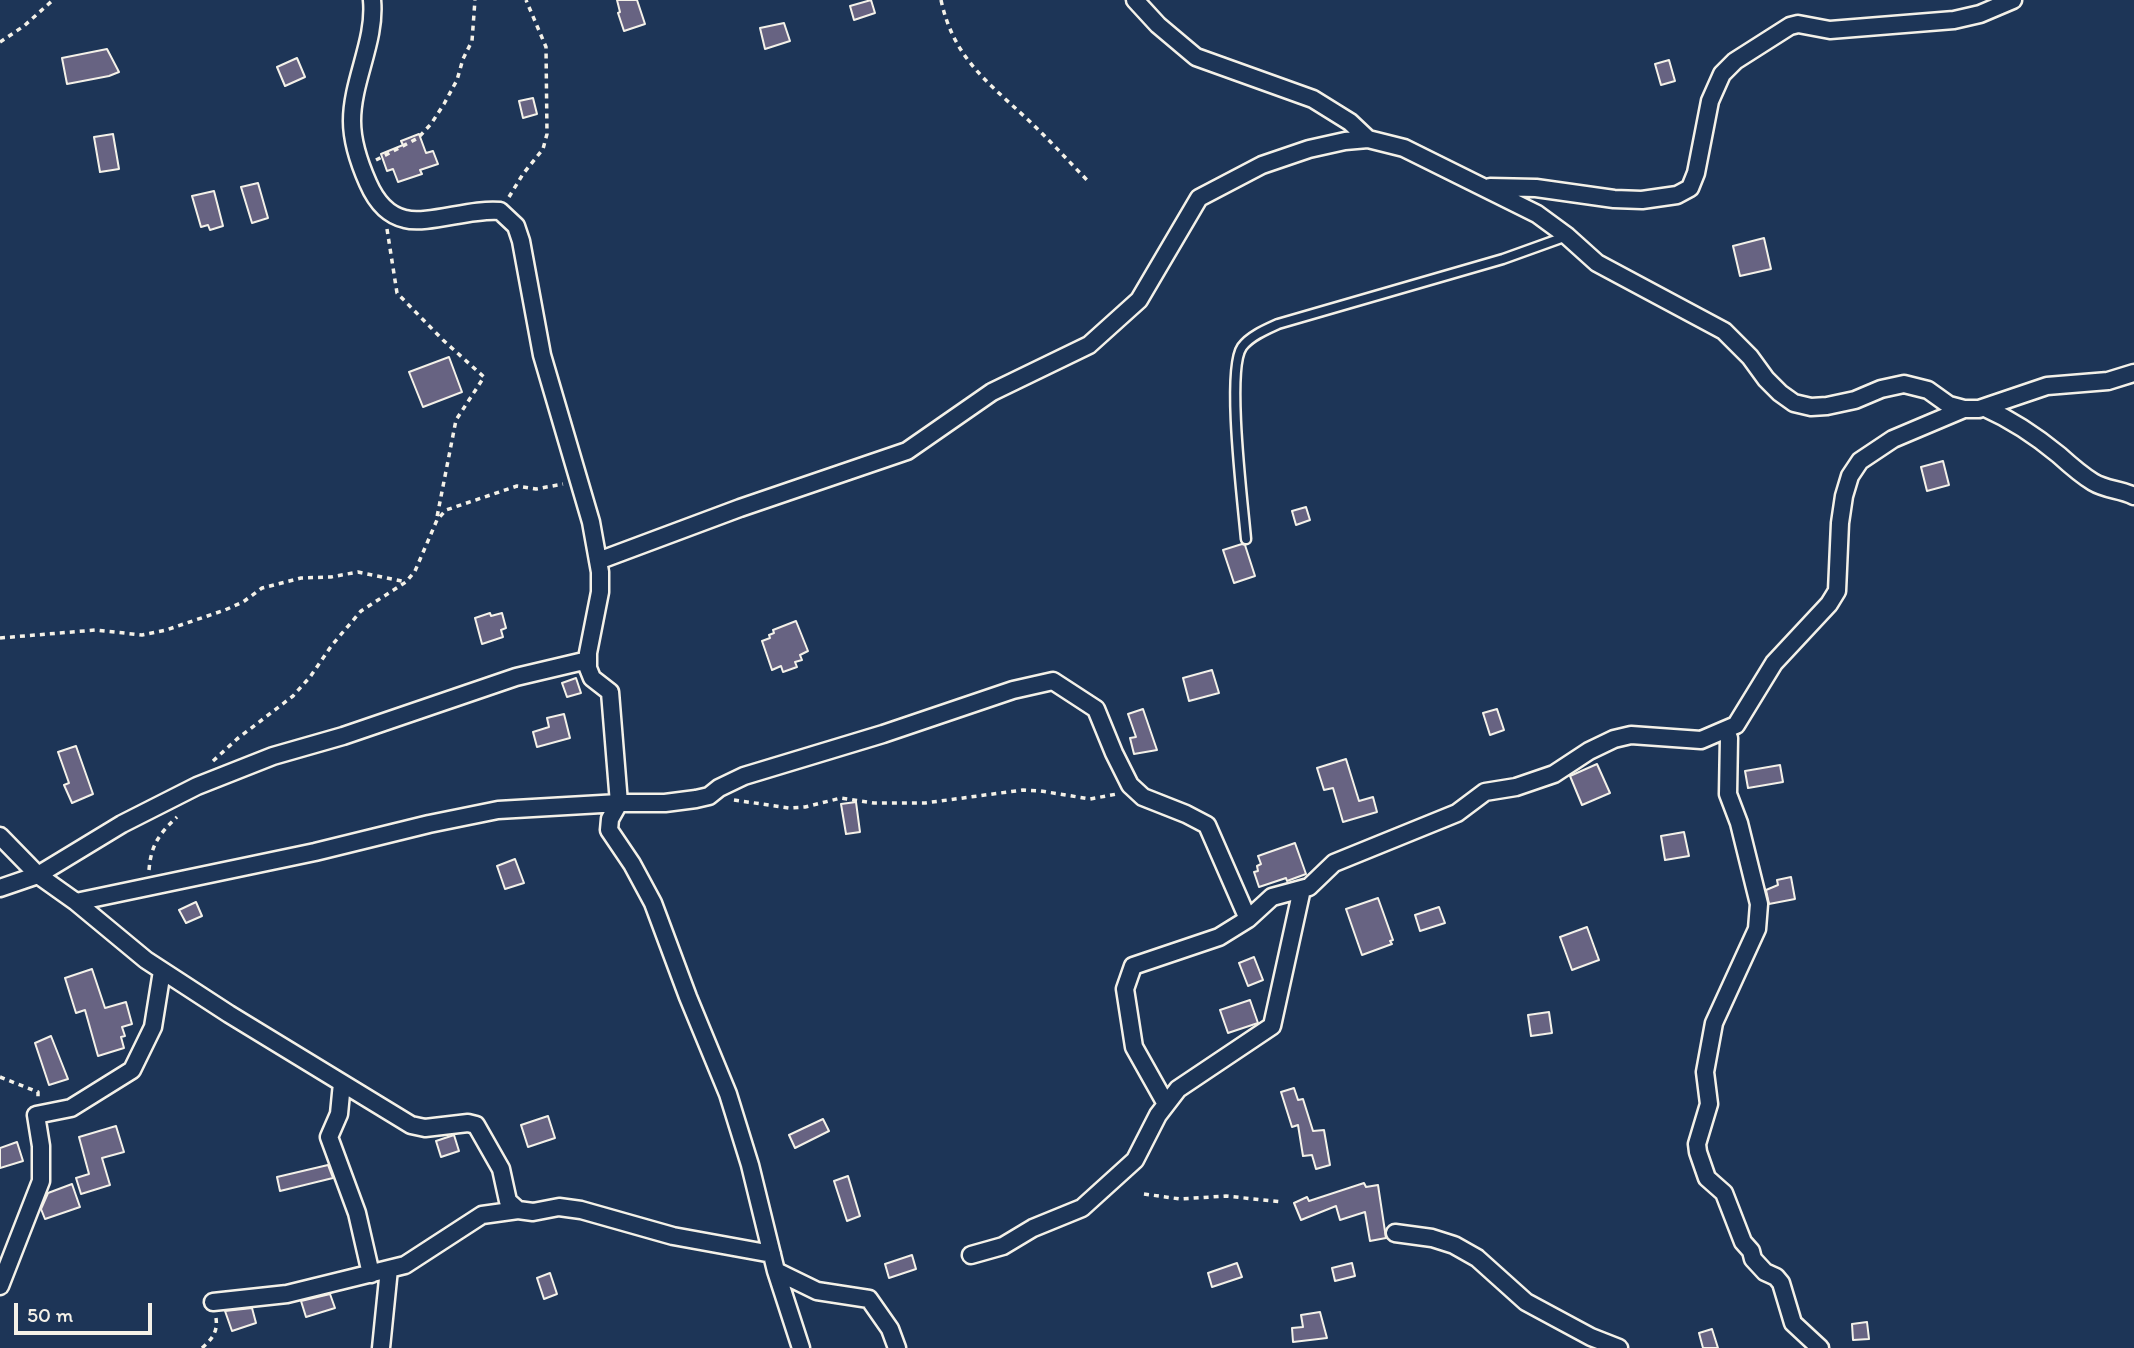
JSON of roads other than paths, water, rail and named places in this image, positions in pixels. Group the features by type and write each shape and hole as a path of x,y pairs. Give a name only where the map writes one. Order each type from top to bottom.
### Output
{"street":[{"path":"372,0 371,23 352,122 362,167 373,195 395,216 408,220 479,210 500,211 516,226 521,241 537,336 591,522 598,561 600,592 588,660 592,678 610,692 619,803 610,819 609,830 653,903 728,1094 750,1165 774,1262 801,1348"},
{"path":"1135,0 1196,57 1312,99 1341,117 1368,139"},
{"path":"1481,187 1536,188 1614,199 1642,200 1677,195 1690,188 1696,173 1710,101 1722,74 1735,61 1790,26 1798,24 1830,30 1954,20 1980,14 2013,0"},
{"path":"598,561 740,508 907,451 992,392 1088,345 1139,300 1199,198 1274,161 1309,149 1368,139 1404,148 1536,214 1567,236 1597,263 1724,331 1750,357 1766,379 1794,403 1827,407 1855,400 1881,388 1904,384 1928,390 1949,405 1964,409 1985,408 2047,386 2108,382 2134,373"},
{"path":"1985,408 2025,429 2095,484 2134,496"},
{"path":"1166,1104 1134,1047 1125,989 1133,966 1219,937 1248,919 1272,897 1309,887 1334,863 1457,813 1485,792 1516,788 1554,774 1589,751 1614,739 1643,735 1701,740 1736,725 1774,663 1837,592 1844,496 1850,476 1860,461 1903,434 1964,409"},
{"path":"0,888 38,875 122,824 197,786 273,756 343,736 516,677 588,660"},
{"path":"76,902 498,810 666,803 709,796 729,782 744,776 883,734 1013,690 1053,681 1096,709 1130,785 1143,797 1207,825 1248,919"},
{"path":"1725,731 1729,738 1728,794 1739,823 1759,904 1757,929 1730,982 1714,1023 1704,1072 1709,1104 1697,1144 1698,1152 1707,1178 1724,1193 1742,1242 1765,1272 1776,1277 1781,1283 1793,1323 1820,1348"},
{"path":"0,836 38,875 162,971 411,1125 439,1128 468,1123 476,1125 501,1169 508,1201 518,1210"},
{"path":"971,1255 1003,1247 1033,1228 1082,1208 1135,1160 1166,1104 1178,1089 1272,1026 1302,889"},
{"path":"0,1286 41,1181 41,1146 36,1115 71,1108 132,1070 153,1027 162,971"},
{"path":"342,1083 339,1114 329,1137 356,1213 371,1274"},
{"path":"213,1302 287,1294 405,1265 482,1215 518,1210 533,1212 559,1207 581,1210 774,1262 817,1291 869,1298 891,1344"},
{"path":"1395,1233 1432,1238 1454,1245 1477,1258 1526,1302 1591,1337 1619,1348"},
{"path":"381,1348 389,1269"}],"lane":[{"path":"1246,539 1235,391 1236,360 1243,345 1278,324 1503,258 1567,236"}]}
